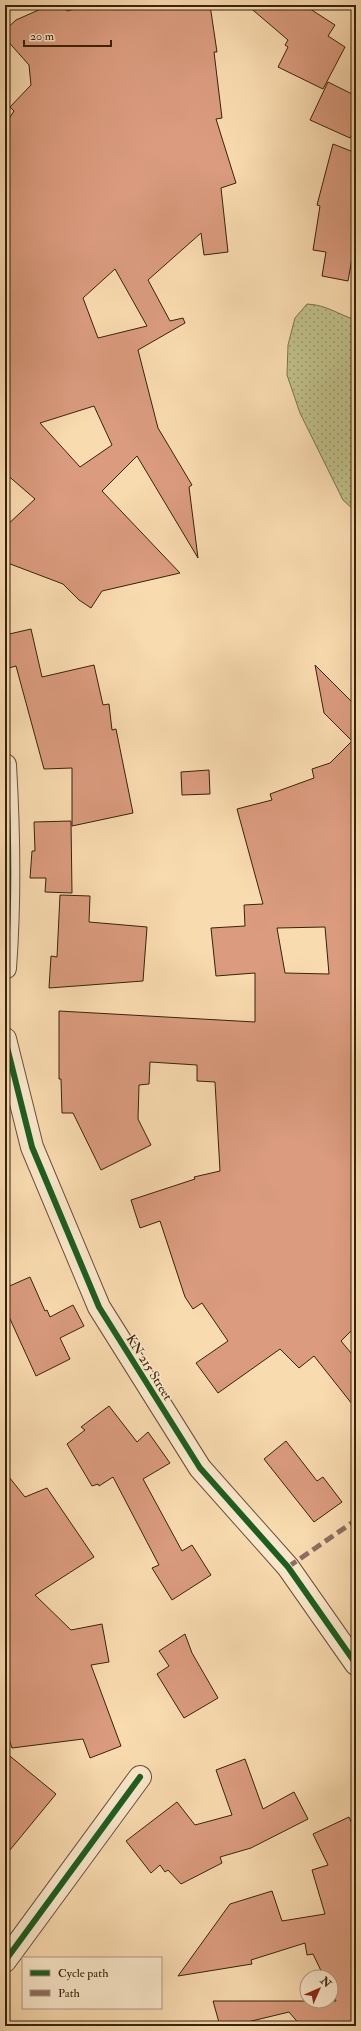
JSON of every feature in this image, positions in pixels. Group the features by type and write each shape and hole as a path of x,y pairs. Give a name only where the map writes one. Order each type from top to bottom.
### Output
{"street":[{"path":"5,766 9,849 8,929 5,968"},
{"name":"KN 215 Street","path":"5,1039 32,1147 100,1306 200,1468 288,1567 356,1664"},
{"path":"5,1961 140,1777"}],"green space":[{"path":"307,304 320,306 356,320 356,510 354,510 343,500 300,413 287,375 288,345 295,318"}],"building":[{"path":"50,5 64,5 67,11 90,5 210,5 217,52 214,52 222,118 216,119 236,183 221,188 228,252 204,255 201,233 148,280 170,321 183,318 185,323 138,350 158,428 192,485 189,487 198,558 137,456 102,491 180,573 102,591 91,608 79,600 63,584 5,562 5,527 35,499 5,473 5,125 14,111 10,107 31,85 29,65 5,38 5,30 16,20","holes":["115,269 147,326 98,338 83,298","94,406 112,445 80,467 40,423"]},
{"path":"247,5 304,5 335,25 328,36 345,47 323,89 278,67 288,47 285,45 288,40"},
{"path":"328,82 356,96 356,126 350,138 310,120"},
{"path":"333,144 356,153 356,235 348,281 322,276 326,252 313,250 320,206 317,205"},
{"path":"31,629 42,677 94,665 103,705 109,704 112,730 116,729 133,813 72,826 72,768 44,769 16,666 5,669 5,635"},
{"path":"315,665 356,706 356,1075 352,1075 356,1202 356,1326 341,1341 356,1359 356,1409 314,1356 299,1368 280,1349 218,1393 196,1363 228,1341 202,1303 193,1309 185,1297 160,1221 140,1228 131,1200 195,1179 194,1177 220,1171 215,1082 197,1081 197,1065 150,1062 149,1084 139,1085 138,1119 151,1145 101,1170 73,1113 62,1113 61,1079 59,1079 59,1011 255,1022 255,973 216,976 211,928 245,926 244,905 263,904 237,809 272,800 270,794 314,778 312,769 330,763 352,741 324,713","holes":["325,927 329,974 285,973 277,928"]},
{"path":"209,770 210,794 182,795 181,772"},
{"path":"71,821 72,893 45,892 46,878 30,878 32,851 35,851 34,822"},
{"path":"60,895 90,896 89,922 147,927 143,981 49,988 51,956 57,957"},
{"path":"30,1277 45,1311 47,1310 50,1317 73,1305 84,1326 60,1338 70,1359 36,1376 5,1308 5,1288"},
{"path":"109,1406 137,1442 148,1432 170,1463 143,1479 182,1551 192,1545 211,1575 172,1600 152,1568 159,1565 113,1477 99,1486 98,1484 92,1486 67,1444 85,1430 81,1427"},
{"path":"286,1441 317,1481 323,1477 342,1502 314,1522 264,1459"},
{"path":"5,1472 25,1497 47,1488 94,1557 35,1595 71,1630 102,1624 109,1662 91,1665 121,1746 90,1758 83,1739 12,1748 5,1728"},
{"path":"185,1634 192,1653 218,1698 184,1718 157,1674 169,1666 159,1651"},
{"path":"5,1752 56,1794 5,1856"},
{"path":"245,1759 263,1809 294,1792 308,1819 251,1848 220,1857 222,1863 181,1884 168,1870 165,1872 160,1865 151,1873 126,1841 177,1802 195,1825 232,1815 216,1770"},
{"path":"349,1817 356,1832 356,2026 301,2026 289,2012 231,2026 220,2026 213,2001 299,2001 299,2009 339,2009 339,1969 320,1969 313,1954 307,1955 305,1943 251,1960 252,1964 178,1976 230,1904 272,1891 282,1921 325,1914 312,1870 328,1865 313,1834"}],"marked path":[{"path":"288,1567 356,1520"}],"cycle path":[{"path":"5,765 8,866 8,917 5,968"},
{"path":"5,1039 32,1147 99,1307 200,1468 288,1567 356,1664"},
{"path":"5,1961 140,1777"}]}
